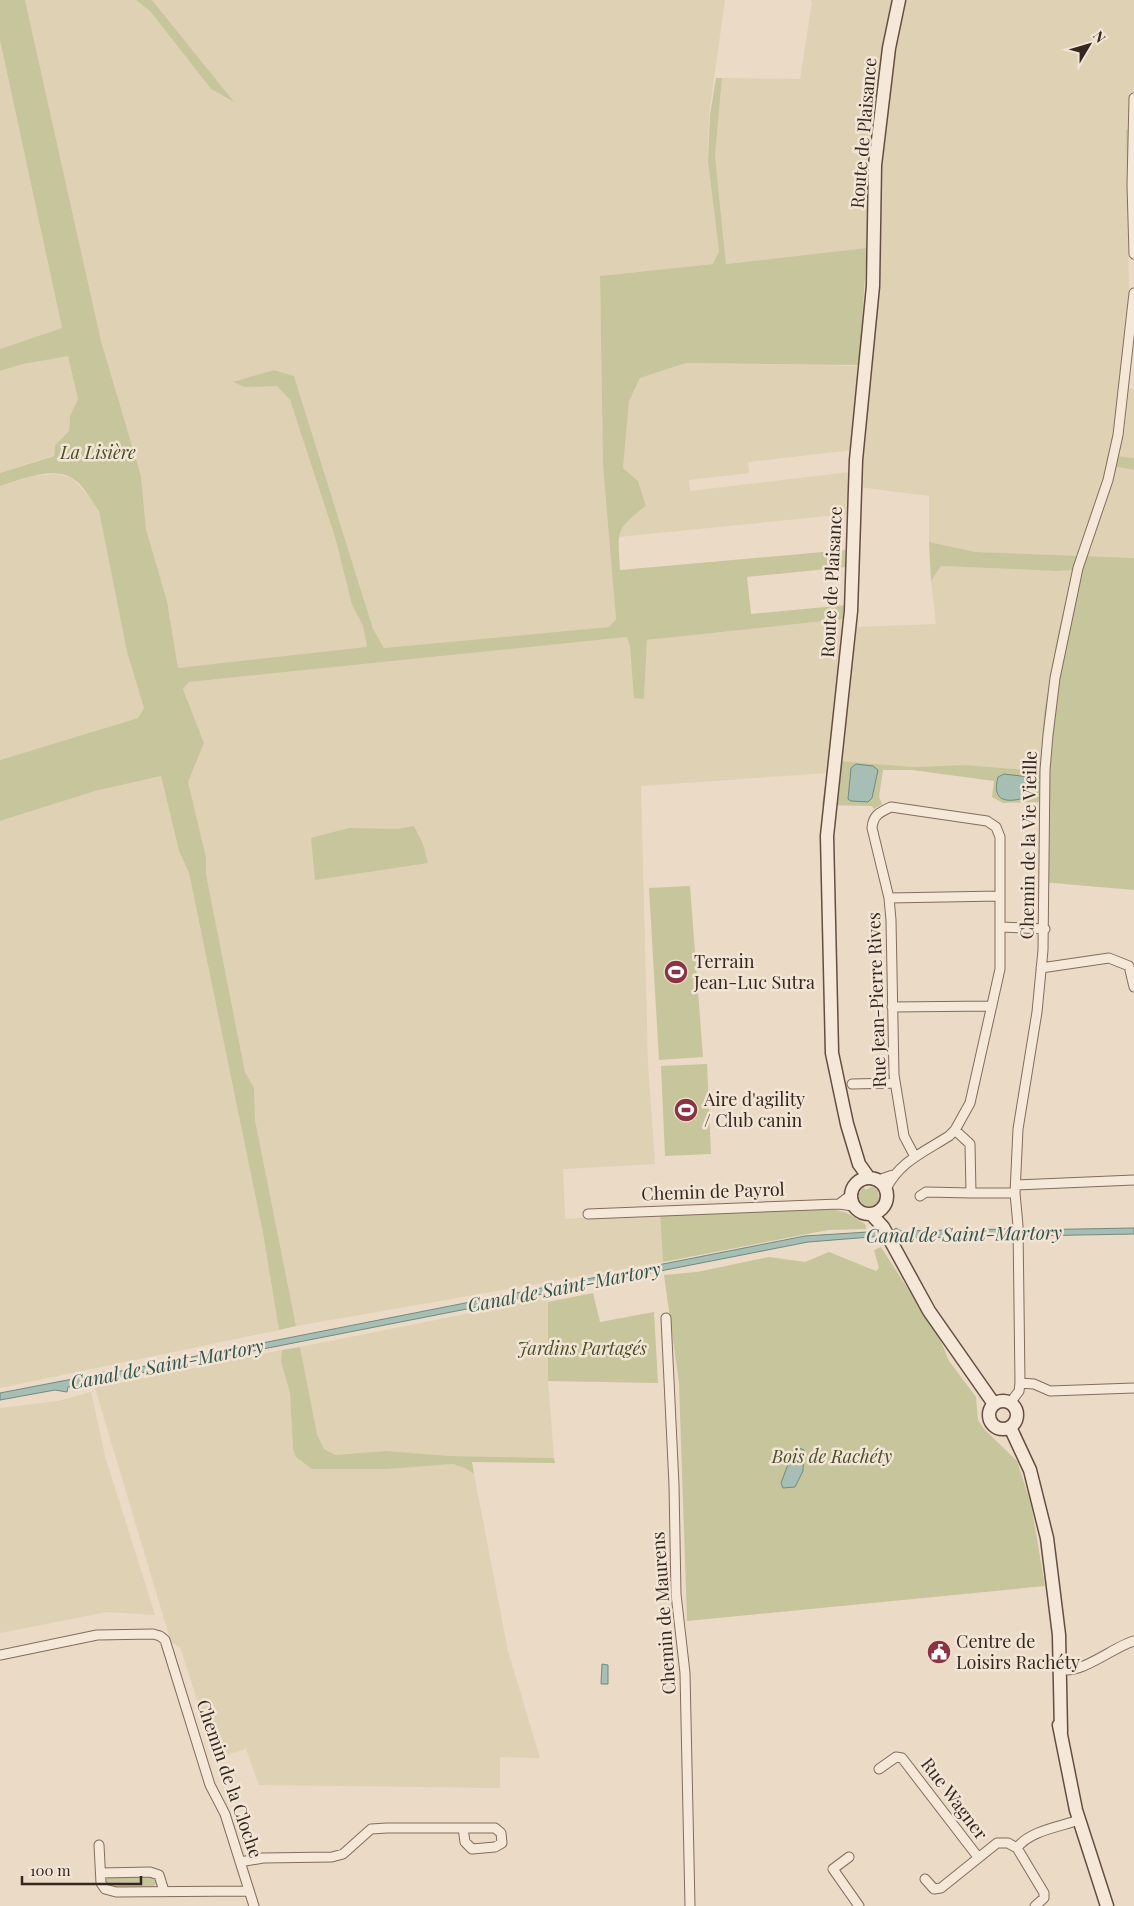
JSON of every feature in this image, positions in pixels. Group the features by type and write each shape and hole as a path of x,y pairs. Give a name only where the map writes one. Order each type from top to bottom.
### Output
{"main road":[{"name":"Route de Plaisance","path":"873,1182 859,1164 838,1090 832,1053 827,916 827,836 851,611 856,469 873,286 875,166 889,48 899,0"},
{"path":"873,1182 886,1204 876,1212 861,1213 852,1200 873,1182"},
{"path":"876,1212 929,1311 994,1404"},
{"path":"1002,1401 1010,1402 1016,1409 1017,1417 1010,1428 997,1428 990,1421 989,1412 994,1404 1002,1401"},
{"path":"1010,1428 1030,1470 1041,1505 1051,1562 1059,1635 1058,1667 1061,1732 1078,1820 1107,1906"}],"street":[{"path":"1134,98 1132,175 1134,254"},
{"name":"Chemin de la Vie Vieille","path":"1010,1402 1019,1390 1020,1383 1016,1189 1018,1129 1037,1012 1042,968 1045,929 1045,770 1055,678 1078,568 1113,460 1122,409 1134,293"},
{"name":"Rue Jean-Pierre Rives","path":"915,1157 904,1136 895,1082 889,898 872,828 872,820 879,812 891,807 987,821 996,827 1000,837 1000,896"},
{"path":"873,1182 893,1175 915,1157 955,1130 970,1103 1000,969 1002,927 1000,896 889,898"},
{"path":"1002,927 1045,929"},
{"path":"1042,968 1109,958 1129,966 1134,987"},
{"path":"892,1007 992,1006"},
{"path":"852,1084 895,1082"},
{"path":"955,1130 970,1144 971,1193"},
{"path":"920,1196 926,1192 971,1193 1134,1180"},
{"name":"Chemin de Payrol","path":"588,1214 839,1204 852,1200"},
{"name":"Chemin de Maurens","path":"666,1318 674,1485 676,1594 686,1673 686,1778 692,1888 690,1906"},
{"path":"1020,1383 1034,1384 1050,1391 1134,1388"},
{"name":"Chemin de la Cloche","path":"0,1655 97,1635 160,1636 165,1640 210,1785 225,1814 254,1906"},
{"path":"1058,1667 1090,1664 1116,1648 1134,1642"},
{"name":"Rue Wagner","path":"879,1769 896,1757 902,1758 978,1858"},
{"path":"1017,1848 1022,1840 1078,1820"},
{"path":"240,1862 263,1858 332,1857 343,1854 371,1829 464,1828 495,1828 501,1833 502,1843 495,1847 472,1848 465,1842 464,1828"},
{"path":"925,1879 934,1889 941,1888 997,1843 1008,1843 1017,1848 1044,1893 1038,1904"},
{"path":"100,1845 101,1883 105,1890 116,1892 250,1891"},
{"path":"849,1857 833,1869 859,1906"},
{"path":"101,1873 150,1872 159,1875 164,1891"}],"shaded area":[{"path":"25,0 136,0 150,11 211,89 232,101 152,0 725,0 709,115 708,162 719,252 713,264 600,276 603,466 616,619 609,627 384,648 373,629 294,376 274,370 234,382 277,386 290,400 335,537 352,605 363,626 367,648 178,668 167,601 146,529 141,476 101,341"},
{"path":"810,0 892,0 867,179 867,248 726,264 715,156 722,78 800,79 812,2"},
{"path":"905,0 1134,0 1134,130 1126,131 1129,290 1134,291 1126,323 1118,387 1134,389 1134,458 1109,455 1106,465 1134,470 1134,558 975,552 942,546 929,542 929,496 859,487 858,513 618,537 618,534 629,519 646,506 638,481 623,468 629,400 640,378 686,363 870,366 879,284 881,179 885,124 893,56","holes":["852,450 850,472 690,491 689,480 749,473 748,462"]},
{"path":"0,40 62,328 0,349"},
{"path":"68,355 78,399 70,416 69,431 55,445 54,455 0,473 0,371 23,364"},
{"path":"57,474 72,478 91,498 99,511 127,652 144,708 138,718 0,760 0,486 33,476"},
{"path":"941,566 1056,571 1073,570 1058,633 1044,712 1040,771 965,765 912,767 839,761 856,627 936,624 931,581"},
{"path":"844,619 827,773 641,786 648,1064 655,1164 563,1169 565,1219 660,1213 663,1262 296,1326 255,1120 254,1088 245,1072 206,874 206,857 188,782 204,743 183,689 189,682 627,637 630,647 631,664 644,699 647,640"},
{"path":"161,776 179,851 189,873 263,1233 279,1330 0,1388 0,821 95,791"},
{"path":"546,1298 548,1303 548,1381 554,1458 450,1456 386,1451 335,1455 324,1449 317,1434 300,1347"},
{"path":"282,1350 281,1362 290,1393 293,1449 388,1469 453,1464 465,1468 474,1474 508,1651 540,1758 500,1757 500,1788 259,1785 246,1749 216,1758 180,1647 171,1642 95,1388"},
{"path":"91,1392 105,1456 155,1615 107,1612 0,1633 0,1408 58,1401"}],"green space":[{"name":"La Lisière","path":"0,0 25,0 101,341 141,476 146,529 167,601 178,668 367,647 363,626 352,605 335,537 290,400 277,386 245,387 233,382 274,370 294,376 373,629 384,648 609,627 616,619 603,466 600,276 713,264 719,251 708,162 710,115 716,78 722,78 715,156 726,264 867,248 859,365 686,363 640,378 629,401 623,468 638,481 646,506 628,521 620,533 620,570 845,550 846,567 747,577 751,614 857,604 839,761 912,767 965,765 1040,771 1044,712 1058,633 1073,570 1056,571 941,566 931,581 929,542 975,552 1134,558 1134,890 1041,882 1039,802 1003,803 992,797 994,781 912,770 883,770 879,797 882,804 874,809 872,806 822,805 843,619 647,640 644,699 634,698 630,647 627,637 189,682 183,689 204,743 188,782 206,857 206,874 245,1072 254,1088 255,1120 296,1326 279,1330 263,1233 189,873 179,851 161,776 95,791 0,821 0,760 138,718 144,708 127,652 99,511 80,484 64,475 55,473 36,475 0,486 0,473 54,456 55,445 69,431 70,416 78,399 68,356 23,364 0,371 0,349 62,328 0,40"},
{"path":"136,0 152,0 234,102 211,89 150,11"},
{"path":"1126,130 1134,130 1134,178 1127,177"},
{"path":"1108,455 1134,458 1134,470 1106,465"},
{"path":"414,826 423,844 428,863 315,880 311,838 349,828 397,829"},
{"name":"Terrain Jean-Luc Sutra","path":"690,886 703,1057 659,1060 649,888"},
{"name":"Aire d'agility / Club canin","path":"707,1064 711,1154 665,1156 661,1066"},
{"path":"864,1186 865,1190 873,1186 878,1191 879,1200 874,1206 864,1206 859,1199 859,1193"},
{"path":"829,1208 847,1213 865,1224 866,1229 828,1230 663,1262 660,1213"},
{"name":"Bois de Rachéty","path":"881,1247 940,1339 949,1361 976,1397 978,1420 984,1429 1017,1461 1031,1504 1045,1586 687,1621 679,1383 664,1275 697,1272 769,1257 805,1262 829,1252 876,1271 879,1268 874,1250"},
{"name":"Jardins Partagés","path":"593,1293 600,1322 654,1312 658,1383 548,1381 548,1302"},
{"path":"300,1347 317,1434 324,1449 335,1455 386,1451 450,1456 554,1458 555,1463 472,1462 474,1474 465,1468 453,1464 388,1469 312,1469 296,1457 293,1449 290,1393 281,1362 282,1350"},
{"path":"151,1876 156,1878 157,1882 152,1889 109,1888 105,1881 108,1877"}],"water":[{"path":"856,764 873,766 878,770 872,798 868,802 851,801 848,799 851,768"},
{"path":"1004,774 1029,777 1033,784 1028,797 1008,800 999,796 996,786 998,777"},
{"path":"896,1228 901,1231 1009,1229 1014,1230 1015,1235 1009,1237 894,1238 891,1232"},
{"path":"1134,1228 1134,1234 1025,1236 1021,1234 1022,1230"},
{"path":"872,1230 883,1236 808,1242 105,1380 91,1380 90,1377 805,1236 868,1232"},
{"path":"78,1378 83,1379 83,1384 68,1387 67,1392 55,1390 0,1400 0,1393"},
{"path":"795,1446 804,1450 803,1471 795,1487 783,1488 781,1483"},
{"path":"602,1664 608,1665 608,1684 601,1684"}],"waterway":[{"name":"Canal de Saint-Martory","path":"74,1382 103,1376"}],"place":[{"name":"Terrain Jean-Luc Sutra","path":"676,972"},
{"name":"Aire d'agility / Club canin","path":"686,1110"},
{"name":"Centre de Loisirs Rachéty","path":"939,1652"}]}
